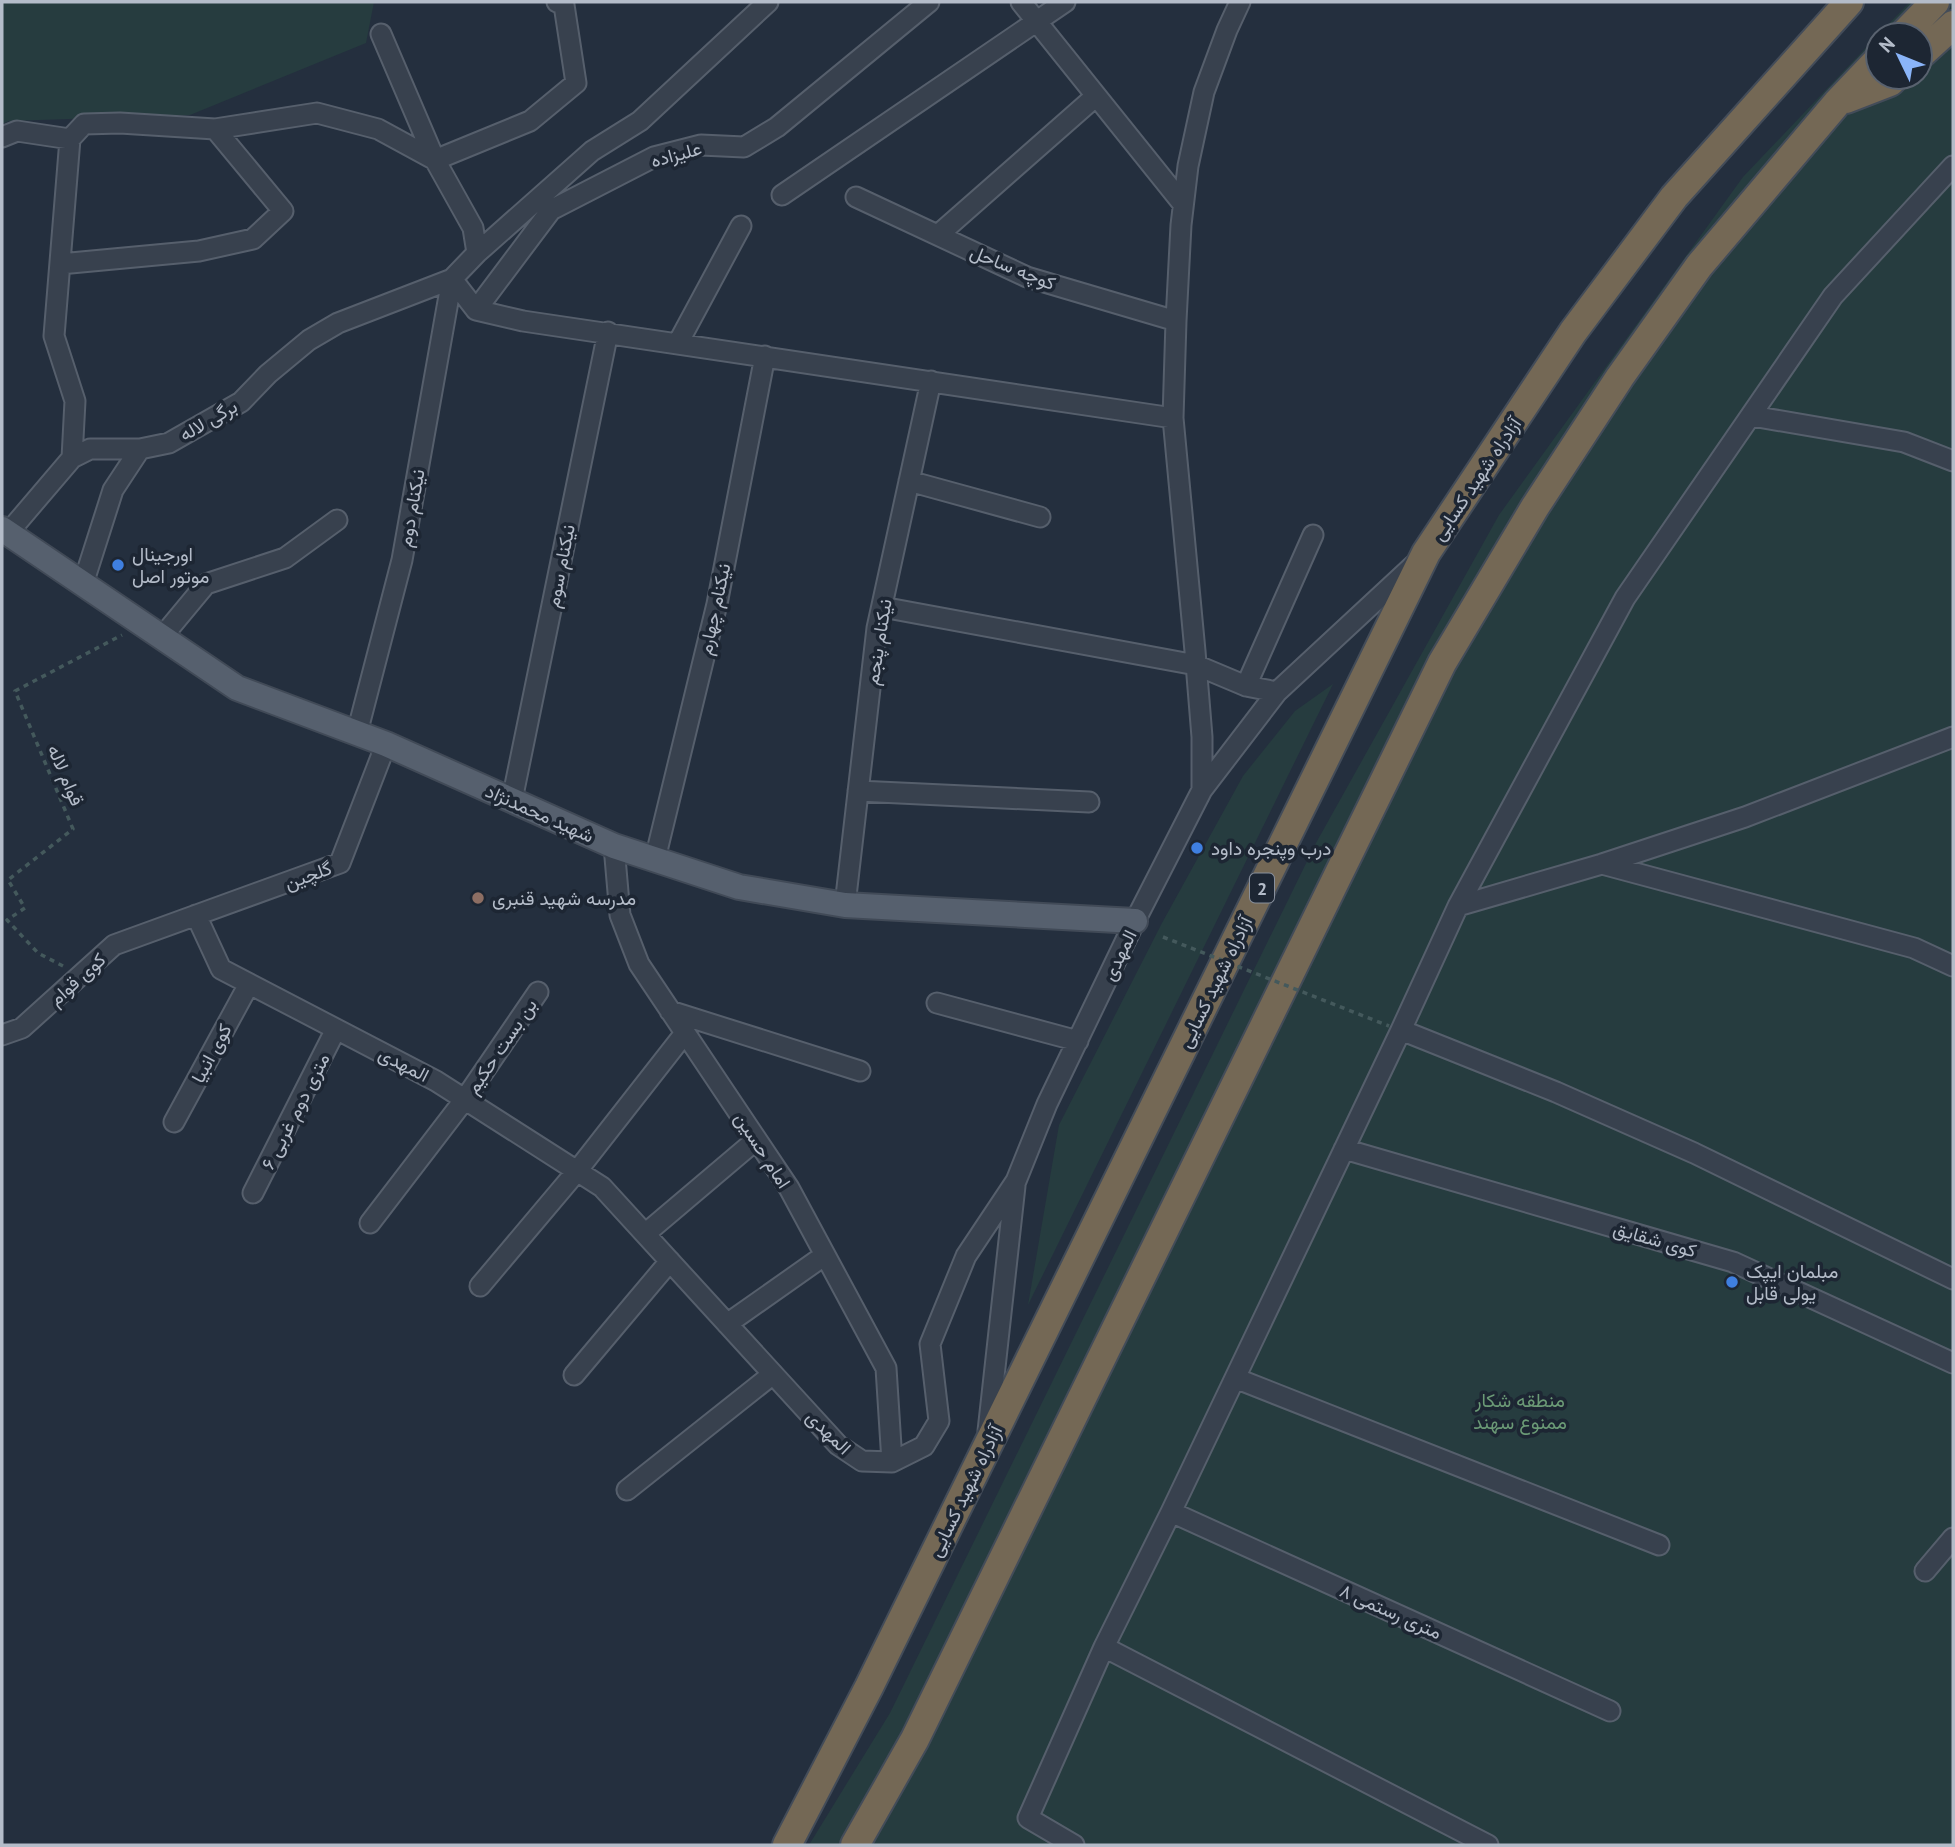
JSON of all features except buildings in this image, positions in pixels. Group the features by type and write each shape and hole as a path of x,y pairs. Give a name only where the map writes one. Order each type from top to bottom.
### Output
{"highway":[{"path":"1813,40 1842,2"},
{"name":"آزادراه شهید کسایی","path":"787,1845 869,1687 1426,553 1573,332 1674,197 1849,2"},
{"path":"1917,21 1935,2"},
{"path":"1934,42 1953,25"},
{"path":"855,1845 915,1740 1442,663 1535,507 1699,266 1864,75"},
{"path":"1837,103 1867,91"}],"main road":[{"name":"شهید محمدنژاد","path":"5,531 237,688 386,744 614,846 739,887 845,905 1135,921"}],"street":[{"path":"435,160 530,121 576,83 564,5 556,2"},
{"path":"768,2 640,121 592,151 477,253 452,279 476,310 523,321 1173,418"},
{"name":"علیزاده","path":"476,310 551,210 654,157 701,145 744,147 777,127 929,2"},
{"path":"1021,2 1183,204"},
{"path":"782,195 1065,2"},
{"path":"1202,790 1202,737 1173,418 1176,321 1188,166 1204,92 1240,2"},
{"path":"381,34 435,160 473,228 477,253"},
{"path":"938,235 1096,96"},
{"path":"5,531 72,458 75,401 54,336 70,139 85,124 121,123 215,129 317,113 378,129 435,160"},
{"path":"60,264 199,251 253,239 283,211 215,129"},
{"path":"2,137 17,131 70,139"},
{"path":"1074,1845 1028,1818 1104,1647 1344,1149 1395,1028 1458,906 1625,598 1833,296 1946,183 1953,166"},
{"name":"کوچه ساحل","path":"856,197 1027,277 1176,321"},
{"path":"678,343 741,226"},
{"name":"برگی لاله","path":"72,458 90,449 140,449 169,443 241,402 288,357 309,340 338,323 452,279"},
{"name":"نیکنام دوم","path":"357,733 402,560 452,279"},
{"name":"نیکنام سوم","path":"512,800 608,332"},
{"name":"نیکنام چهارم","path":"655,859 717,604 765,356"},
{"name":"نیکنام پنجم","path":"845,905 882,607 931,381"},
{"path":"1752,416 1904,442 1953,461"},
{"path":"83,584 113,490 140,449"},
{"path":"909,481 1040,517"},
{"path":"153,631 206,584 285,558 337,520"},
{"path":"1246,686 1313,535"},
{"name":"المهدی","path":"196,915 220,969 436,1080 602,1187 838,1445 862,1461 892,1462 924,1446 940,1421 930,1344 966,1256 1016,1181 1048,1104 1135,921 1202,790 1277,692 1426,553"},
{"path":"882,607 1196,665 1246,686 1277,692"},
{"path":"1458,906 1602,864 1745,817 1953,737"},
{"name":"گلچین","path":"196,915 340,863 386,744"},
{"path":"858,791 1089,802"},
{"name":"امام حسین","path":"614,846 620,915 639,964 789,1188 886,1368 892,1462"},
{"path":"1602,864 1914,948 1953,966"},
{"name":"کوی قوام","path":"2,1035 22,1028 114,945 196,915"},
{"name":"کوی انبیا","path":"174,1122 249,984"},
{"name":"بن بست حکیم","path":"370,1223 465,1099 538,992"},
{"path":"937,1003 1078,1041"},
{"path":"670,1011 860,1071"},
{"path":"1395,1028 1556,1092 1694,1153 1953,1279"},
{"name":"۶ متری دوم غربی","path":"253,1193 336,1029"},
{"path":"480,1286 577,1171 685,1033"},
{"path":"645,1234 756,1140"},
{"name":"کوی شقایق","path":"1344,1149 1733,1262 1953,1363"},
{"path":"986,1448 1016,1181"},
{"path":"727,1324 825,1255"},
{"path":"574,1376 670,1261"},
{"path":"627,1490 773,1374"},
{"path":"1234,1378 1659,1545"},
{"name":"۸ متری رستمی","path":"1171,1512 1610,1711"},
{"path":"1925,1572 1953,1538"},
{"path":"1104,1647 1488,1845"}],"path":[{"name":"قوام لاله","path":"7,920 25,908 8,880 74,829 15,691 153,631"},
{"path":"2,923 7,920 38,953 80,975"},
{"path":"1163,937 1395,1028"}],"green space":[{"path":"2,2 374,2 366,43 190,115 9,121 2,124"},
{"name":"منطقه شکار ممنوع سهند","path":"1910,2 1953,2 1953,1845 809,1845 890,1713 1316,843 1499,515 1743,177 1864,50 1864,91 1934,91 1934,21 1892,21"},
{"path":"1333,684 1028,1305 1059,1125 1162,923 1243,776 1295,711"}],"place":[{"name":"اورجینال موتور اصل","path":"118,565"},
{"name":"درب وپنجره داود","path":"1197,848"},
{"name":"مدرسه شهید قنبری","path":"478,898"},
{"name":"مبلمان ایپک یولی قابل","path":"1732,1282"}]}
